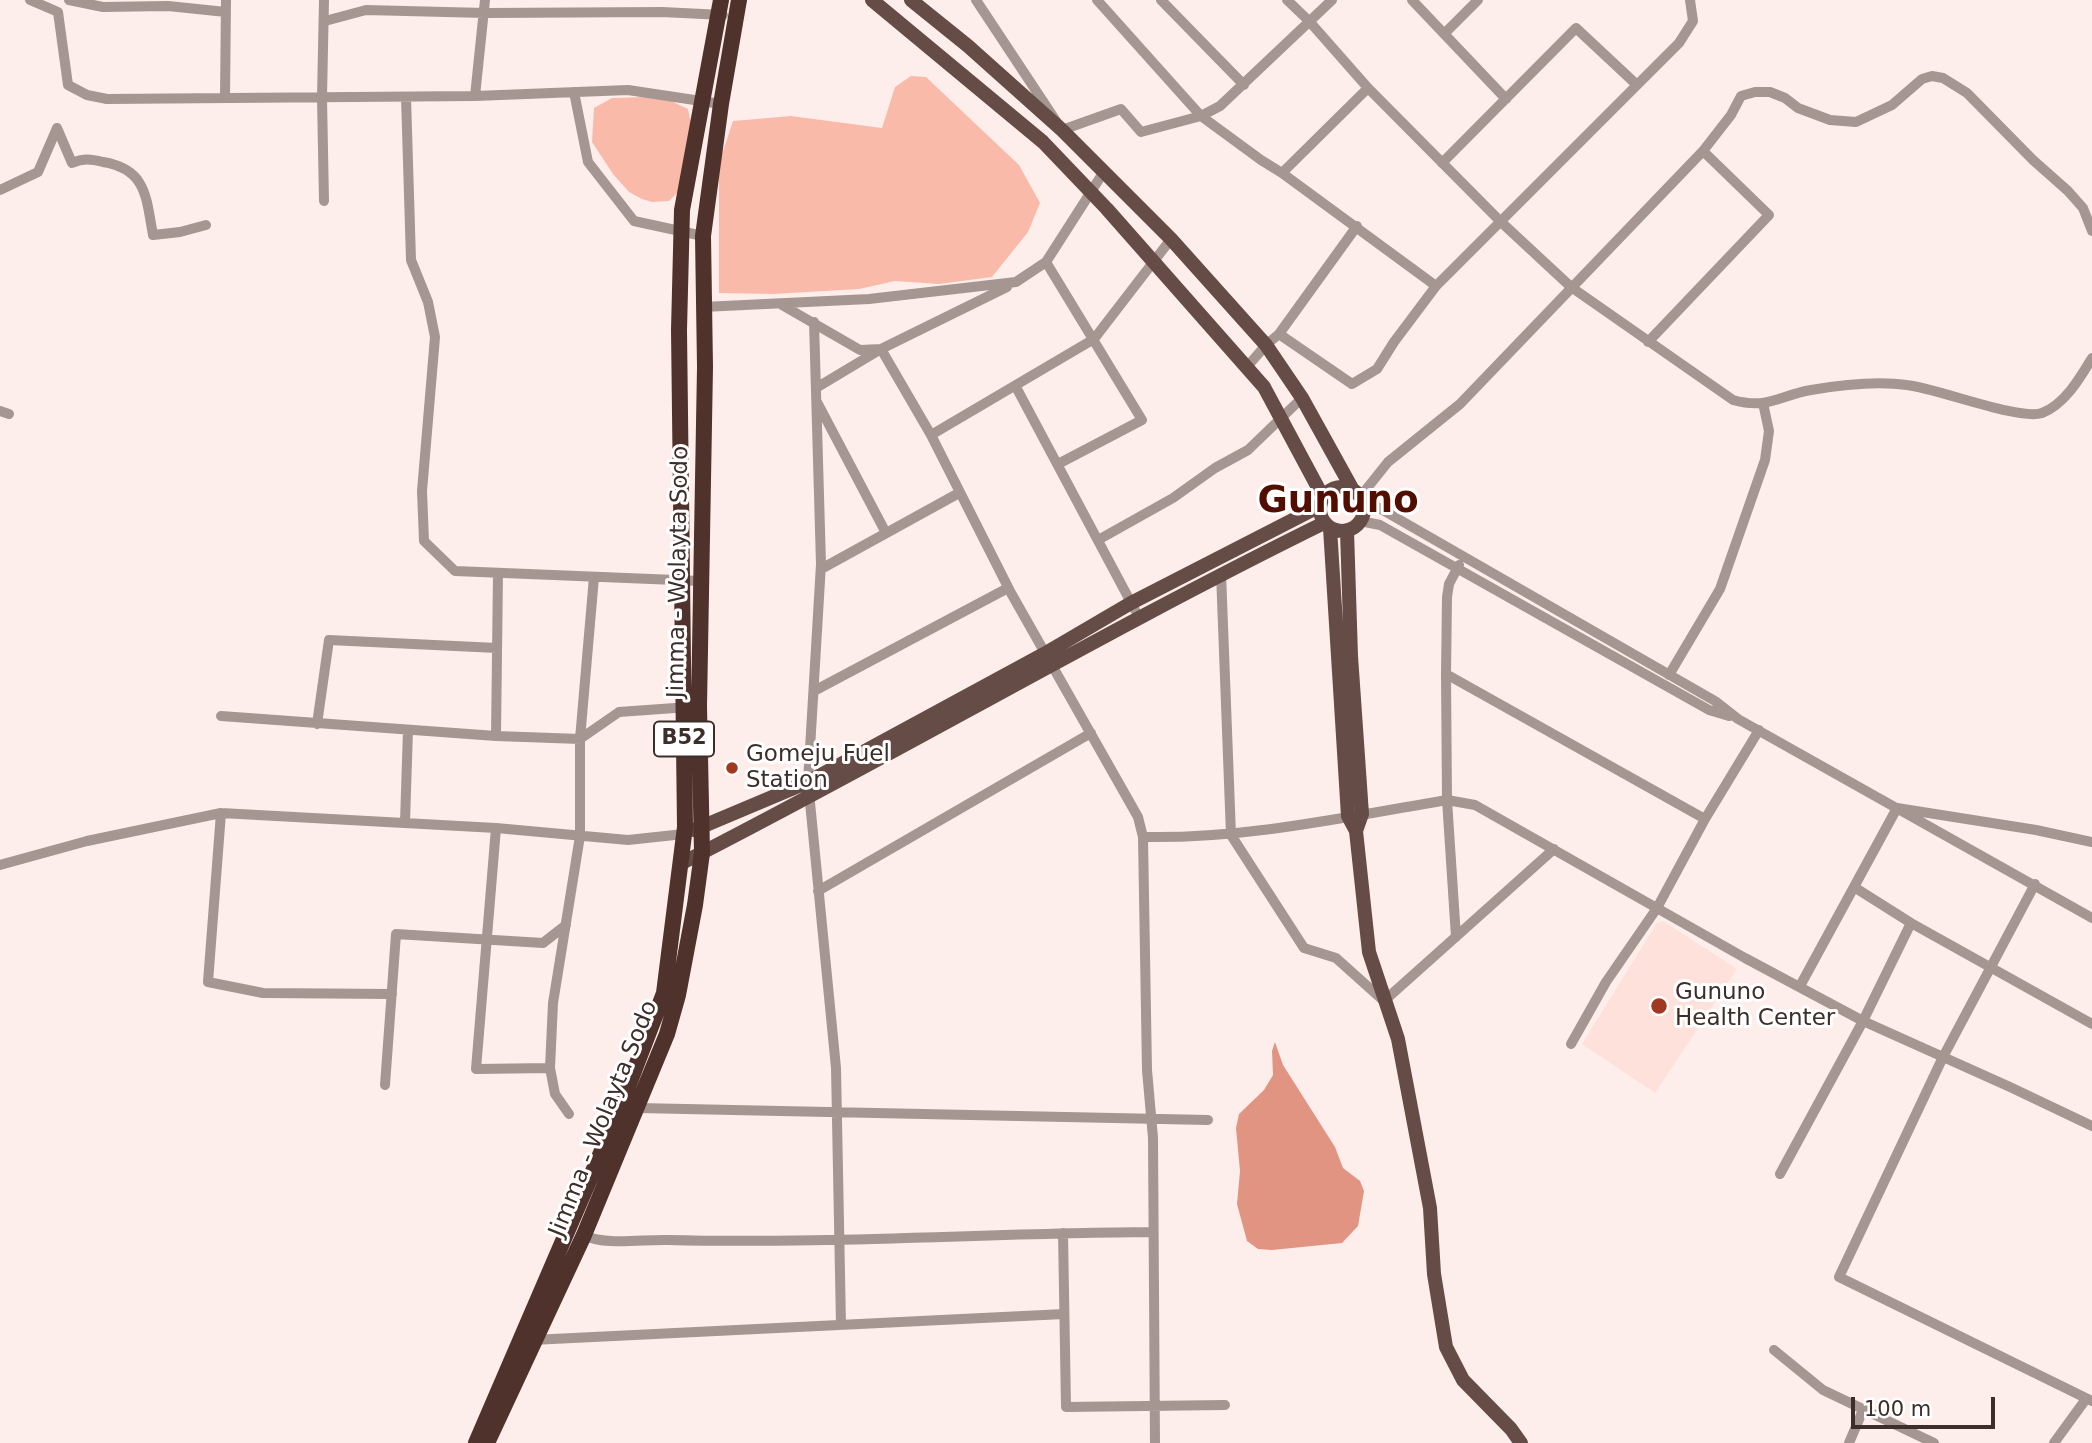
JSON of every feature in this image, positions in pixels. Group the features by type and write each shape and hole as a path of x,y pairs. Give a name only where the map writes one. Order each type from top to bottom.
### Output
{"highway":[{"name":"Jimma - Wolayta Sodo","path":"476,1443 584,1235 667,1034 678,995 702,853 682,581 679,330 681,232 682,210 719,7"},
{"name":"Jimma - Wolayta Sodo","path":"488,1443 664,993 684,834 700,582 705,368 703,236 737,8"}],"main road":[{"path":"872,0 1043,142 1091,192 1264,387 1322,502 1345,656"},
{"path":"684,834 808,782 1049,659 1140,617 1221,573 1327,526 1347,531 1360,521 1363,505 1302,398 1266,345 1171,239 1062,130 968,46 911,0"},
{"path":"680,864 810,797 1049,659 1131,603 1322,502 1329,491 1346,488 1357,495"},
{"path":"1347,531 1345,656 1356,831 1369,952 1398,1039 1430,1208 1434,1274 1446,1347 1463,1380 1511,1429 1521,1443"}],"street":[{"path":"30,0 58,12"},
{"path":"62,0 58,12 68,85 87,95 107,99 475,96 628,90 721,104"},
{"path":"69,0 103,7 168,6 226,12"},
{"path":"225,98 226,0"},
{"path":"324,0 324,201"},
{"path":"475,96 485,0"},
{"path":"976,0 1062,130 1121,109 1141,132 1201,116 1220,106 1332,0"},
{"path":"1097,0 1201,116 1357,226 1436,286"},
{"path":"1161,0 1244,85"},
{"path":"1287,0 1368,88 1570,288 1733,400 1748,404 1763,403 1808,390 1906,384 2009,412 2041,414 2064,397 2092,358"},
{"path":"1412,0 1506,99"},
{"path":"1444,34 1478,0"},
{"path":"1279,334 1352,384 1377,369 1436,286 1679,43 1693,21 1690,0"},
{"path":"325,20 366,10 485,13 662,6 737,8"},
{"path":"1442,163 1576,28 1637,85"},
{"path":"2092,230 2083,208 2067,191 1967,93 1943,78 1932,76 1922,79 1892,105 1856,122 1830,120 1798,108 1785,98 1770,92 1741,96 1731,115 1703,151 1460,404 1388,462 1357,495 1715,701 1738,719 2092,918"},
{"path":"1282,173 1368,88"},
{"path":"574,92 588,162 634,221 703,236"},
{"path":"406,97 411,260 428,302 435,337 422,491 424,541 455,571 700,582"},
{"path":"0,190 38,172 57,128 72,163 83,158 119,164 132,172 146,201 153,235 180,232 205,225"},
{"path":"1648,342 1769,215 1703,151"},
{"path":"816,394 881,349 1016,282 1046,262 1103,173"},
{"path":"1246,368 1279,334 1357,226"},
{"path":"931,435 1094,339 1171,239"},
{"path":"1046,262 1142,420 1058,464"},
{"path":"703,307 869,299 1016,282"},
{"path":"782,304 860,350 881,349"},
{"path":"814,322 821,569 808,782 836,1068 841,1325"},
{"path":"881,349 931,435 1008,588 1138,817 1143,837 1147,1070 1151,1119 1154,1443"},
{"path":"1016,387 1140,617"},
{"path":"816,394 886,533"},
{"path":"1098,540 1173,498 1215,468 1248,450 1302,398"},
{"path":"1669,675 1720,589 1765,460 1769,431 1763,403"},
{"path":"821,569 959,493"},
{"path":"1360,521 1380,525 1709,710 1738,719"},
{"path":"1456,937 1447,800 1447,597 1449,584 1463,558"},
{"path":"496,736 498,573"},
{"path":"1221,573 1231,835 1304,948 1336,958 1384,1001 1554,849"},
{"path":"569,1114 555,1094 550,1068 553,1003 580,836 580,738 594,577"},
{"path":"814,691 1008,588"},
{"path":"317,724 329,640 497,648"},
{"path":"1446,674 1705,819"},
{"path":"221,716 496,736 580,738 619,712 691,707"},
{"path":"405,822 408,730"},
{"path":"1571,1044 1606,982 1657,908 1705,819 1759,730"},
{"path":"818,891 1091,733"},
{"path":"1143,837 1231,835 1447,800 1475,805 1863,1021 2092,1126"},
{"path":"1897,808 2036,830 2092,842"},
{"path":"1800,986 1897,808"},
{"path":"0,865 87,841 221,813 496,828 628,840 684,834"},
{"path":"221,813 208,982 263,993 392,994"},
{"path":"496,828 476,1069 550,1068"},
{"path":"2035,884 1943,1057 1839,1278 2089,1400 2054,1443"},
{"path":"1854,887 1911,923 2092,1024"},
{"path":"1780,1174 1863,1021 1911,923"},
{"path":"385,1085 396,934 543,943 566,925"},
{"path":"638,1108 1208,1120"},
{"path":"584,1235 594,1241 1152,1232"},
{"path":"1063,1233 1066,1407 1154,1408 1225,1405"},
{"path":"528,1340 1064,1314"},
{"path":"1774,1350 1823,1390 1934,1443"},
{"path":"1849,1443 1863,1410"}],"shaded area":[{"path":"911,76 926,77 1019,165 1040,203 1028,232 992,277 939,284 895,281 859,289 773,294 719,293 719,163 733,121 791,116 882,128 895,87"},
{"path":"644,97 671,101 688,109 692,128 679,191 669,201 652,202 629,192 613,174 592,142 594,108 612,98"},
{"name":"Gununo Health Center","path":"1663,921 1737,969 1655,1093 1582,1044 1657,923"},
{"path":"1275,1042 1283,1065 1335,1147 1343,1168 1360,1181 1364,1191 1358,1226 1342,1243 1272,1250 1258,1249 1247,1241 1237,1204 1240,1171 1236,1128 1239,1114 1264,1090 1273,1075 1272,1051"}],"place":[{"name":"Gomeju Fuel Station","path":"732,768"},
{"name":"Gununo Health Center","path":"1659,1006"}],"district":[{"name":"Gununo","path":"1338,502"}]}
